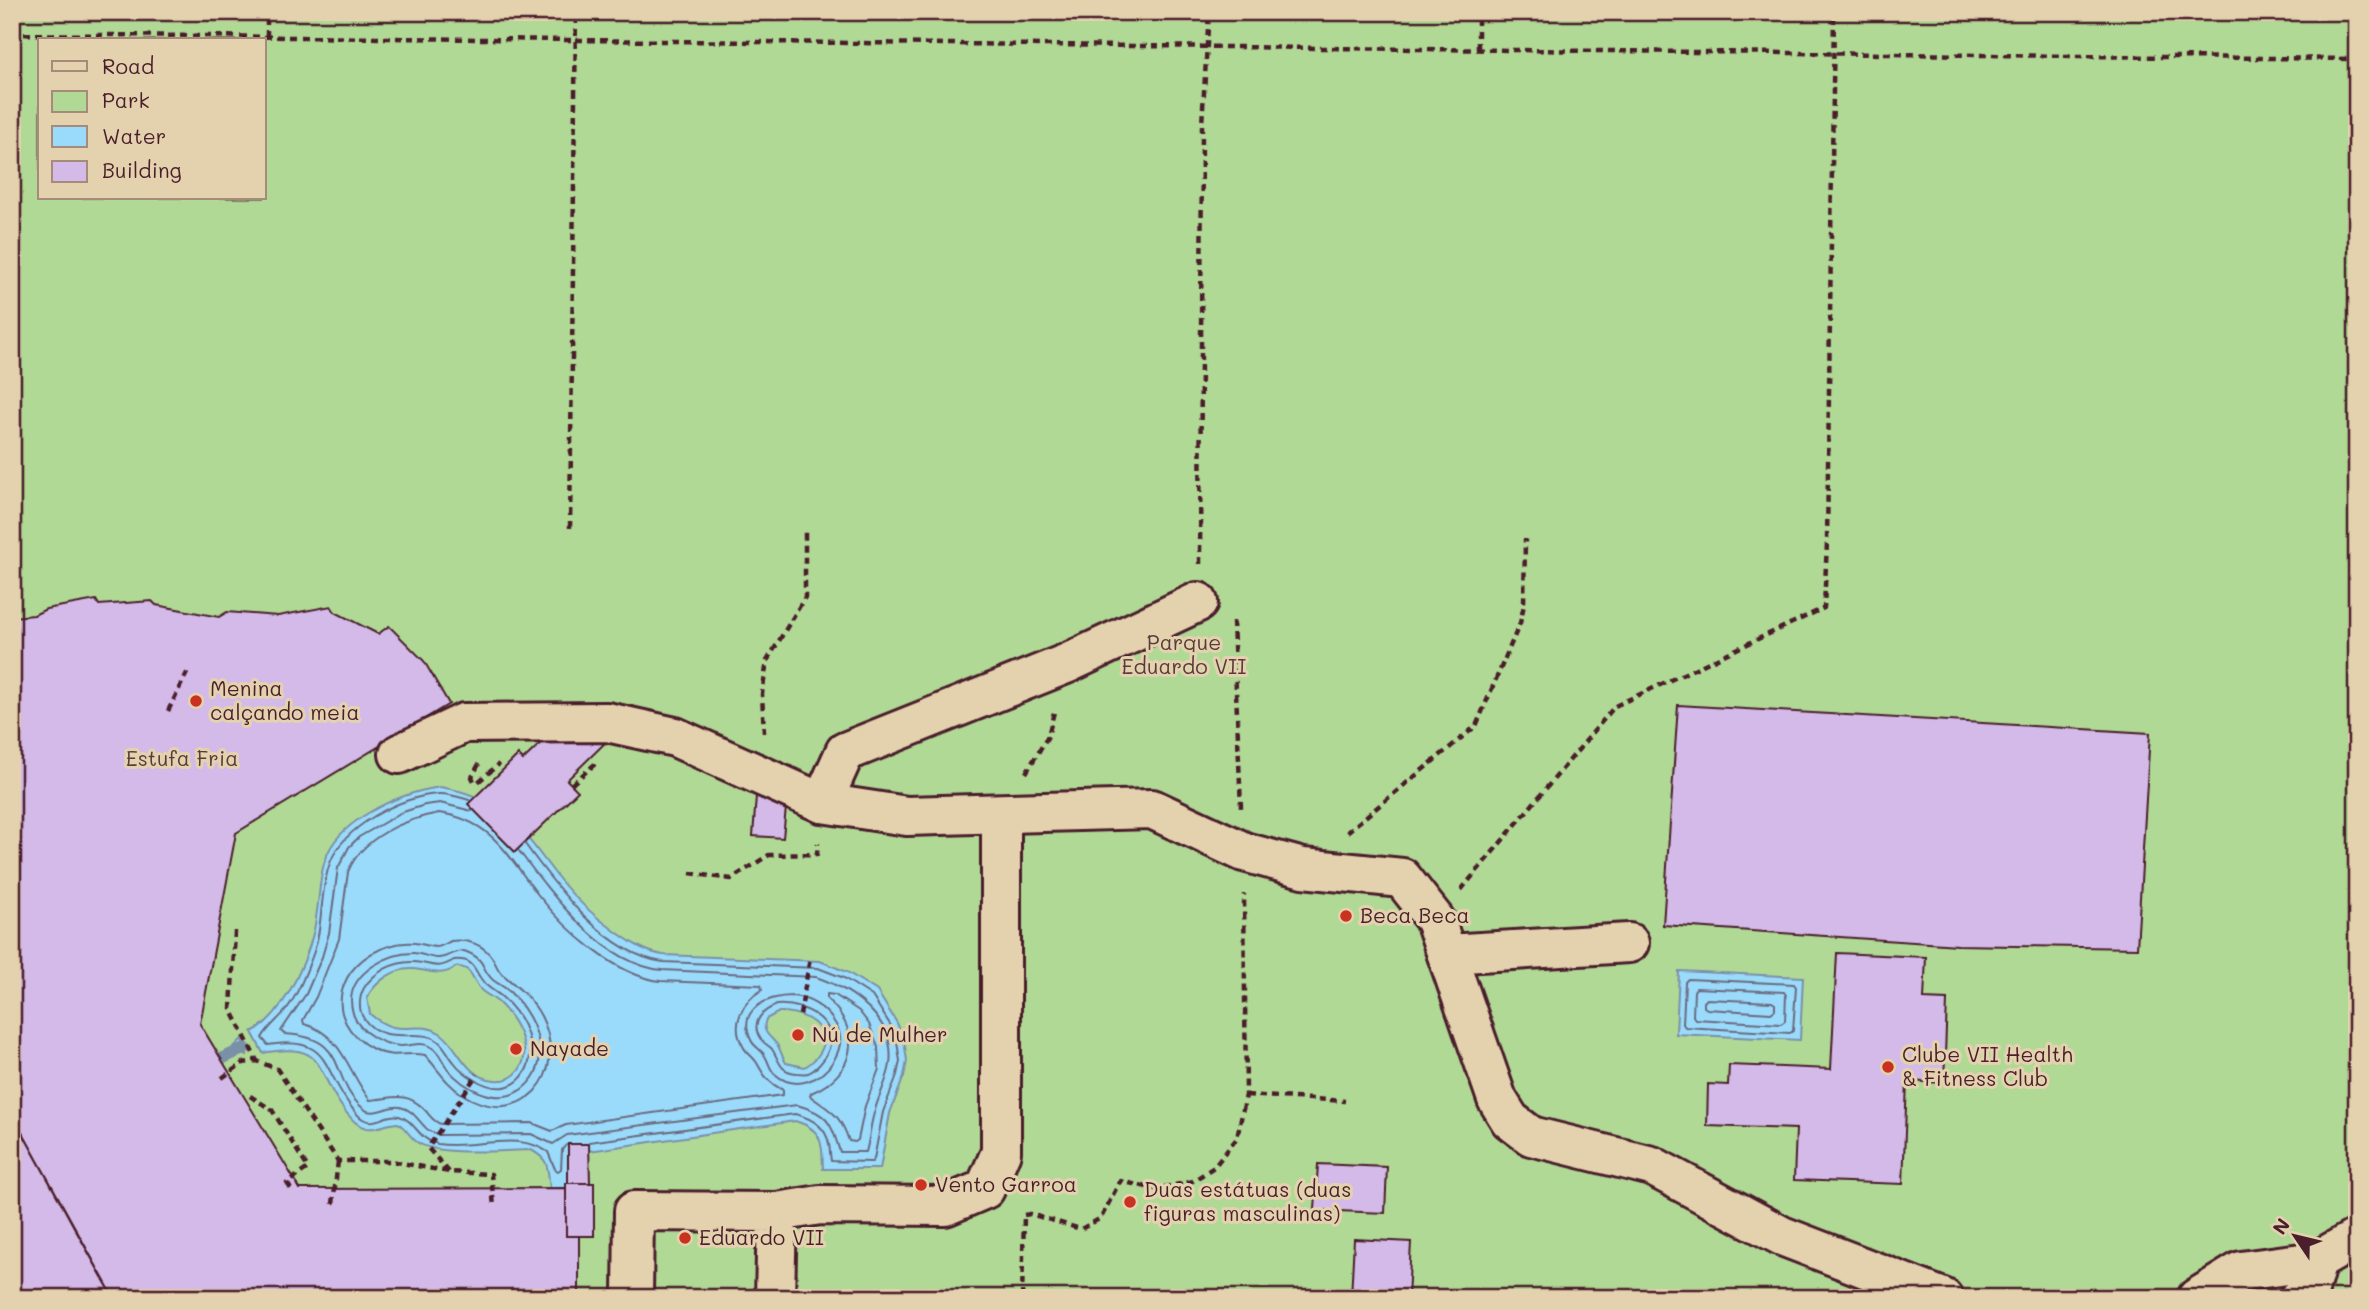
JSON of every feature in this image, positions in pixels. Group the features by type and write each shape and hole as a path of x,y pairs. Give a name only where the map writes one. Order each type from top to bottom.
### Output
{"street":[{"path":"822,803 845,752 1068,663 1198,602"},
{"path":"399,754 464,723 607,722 675,737 822,803 907,816 1152,809 1244,852 1303,868 1402,878 1441,937 1497,1099 1510,1120 1531,1136 1651,1166 1782,1236 1943,1298"},
{"path":"633,1298 634,1211 777,1212 820,1205 945,1206 985,1189 1001,1152 1001,814"},
{"path":"1441,937 1629,943"},
{"path":"777,1212 780,1295"},
{"path":"2197,1298 2241,1271 2317,1261 2357,1238"},
{"path":"2299,1298 2308,1290 2317,1261"}],"path":[{"path":"267,12 267,37"},
{"path":"570,528 576,12"},
{"path":"985,1189 1024,1215 1030,1214 1081,1229 1101,1218 1120,1181 1156,1189 1193,1181 1214,1167 1237,1138 1246,1095 1244,852 1233,619 1198,602 1201,535 1199,455 1202,124 1209,12"},
{"path":"1478,12 1478,50"},
{"path":"1441,937 1615,706 1824,608 1834,12"},
{"path":"12,34 2357,59"},
{"path":"766,779 762,694 768,661 805,597 805,531"},
{"path":"1303,868 1476,726 1520,623 1524,605 1525,539"},
{"path":"1001,814 1048,736 1068,663"},
{"path":"168,711 189,669"},
{"path":"690,873 731,879 769,855 817,855 822,803"},
{"path":"234,931 231,1009 257,1061"},
{"path":"800,1015 810,958"},
{"path":"222,1078 243,1063 257,1061 277,1069 338,1161 333,1204"},
{"path":"449,1172 428,1148 477,1073"},
{"path":"1246,1095 1345,1101"},
{"path":"250,1096 272,1110 308,1168 286,1183 290,1189"},
{"path":"338,1161 391,1161 449,1172 491,1174 494,1207"},
{"path":"1023,1298 1024,1215"}],"green space":[{"name":"Parque Eduardo VII","path":"12,12 2357,12 2357,1298 12,1298"}],"water":[{"path":"440,787 463,792 497,808 523,832 579,901 607,925 644,949 663,955 820,961 847,972 877,991 897,1023 904,1040 907,1061 890,1113 880,1169 823,1169 819,1138 811,1128 795,1121 589,1151 569,1151 566,1188 550,1188 545,1161 531,1150 440,1150 417,1142 398,1123 366,1128 345,1111 317,1062 309,1055 284,1050 263,1053 252,1032 277,1011 303,963 314,930 321,877 330,849 351,824 370,812 404,796","holes":["456,967 466,969 482,991 499,1003 516,1025 524,1053 519,1070 511,1077 498,1080 484,1078 469,1067 440,1033 431,1029 390,1026 370,1014 367,997 392,973 406,969 440,973","779,1012 804,1017 820,1030 822,1048 817,1057 805,1067 786,1063 778,1046 765,1031 766,1019"]},
{"path":"1679,971 1803,977 1800,1040 1676,1034"},
{"path":"242,1039 247,1055 240,1053 227,1060 225,1056"}],"building":[{"name":"Estufa Fria","path":"96,600 99,605 152,601 156,605 219,617 227,612 278,616 331,606 335,612 378,634 389,626 424,661 449,704 236,833 200,1024 300,1189 566,1188 566,1236 579,1236 579,1298 114,1298 22,1132 12,1121 12,617 34,615 46,609"},
{"path":"1678,705 2150,733 2137,948 1958,945 1663,925"},
{"path":"546,738 609,739 567,780 578,791 515,852 468,804 518,755 523,760"},
{"path":"756,796 786,807 783,838 753,836"},
{"name":"Clube VII Health & Fitness Club","path":"1837,953 1926,957 1924,999 1947,1000 1944,1083 1907,1081 1903,1184 1794,1180 1796,1129 1707,1126 1708,1084 1728,1085 1729,1065 1831,1069"},
{"path":"12,1121 22,1132 12,1139"},
{"path":"22,1132 114,1298 12,1298 12,1139"},
{"path":"568,1144 589,1144 590,1183 568,1183"},
{"path":"1318,1164 1387,1167 1385,1213 1315,1210"},
{"path":"566,1183 594,1183 594,1236 566,1236"},
{"path":"1354,1239 1411,1242 1408,1298 1351,1298"}],"waterway":[{"path":"206,1066 245,1048"}],"place":[{"name":"Menina calçando meia","path":"196,701"},
{"name":"Beca Beca","path":"1346,916"},
{"name":"Nú de Mulher","path":"798,1035"},
{"name":"Nayade","path":"516,1049"},
{"name":"Clube VII Health & Fitness Club","path":"1888,1067"},
{"name":"Vento Garroa","path":"921,1185"},
{"name":"Duas estátuas (duas figuras masculinas)","path":"1130,1202"},
{"name":"Eduardo VII","path":"685,1238"}]}
